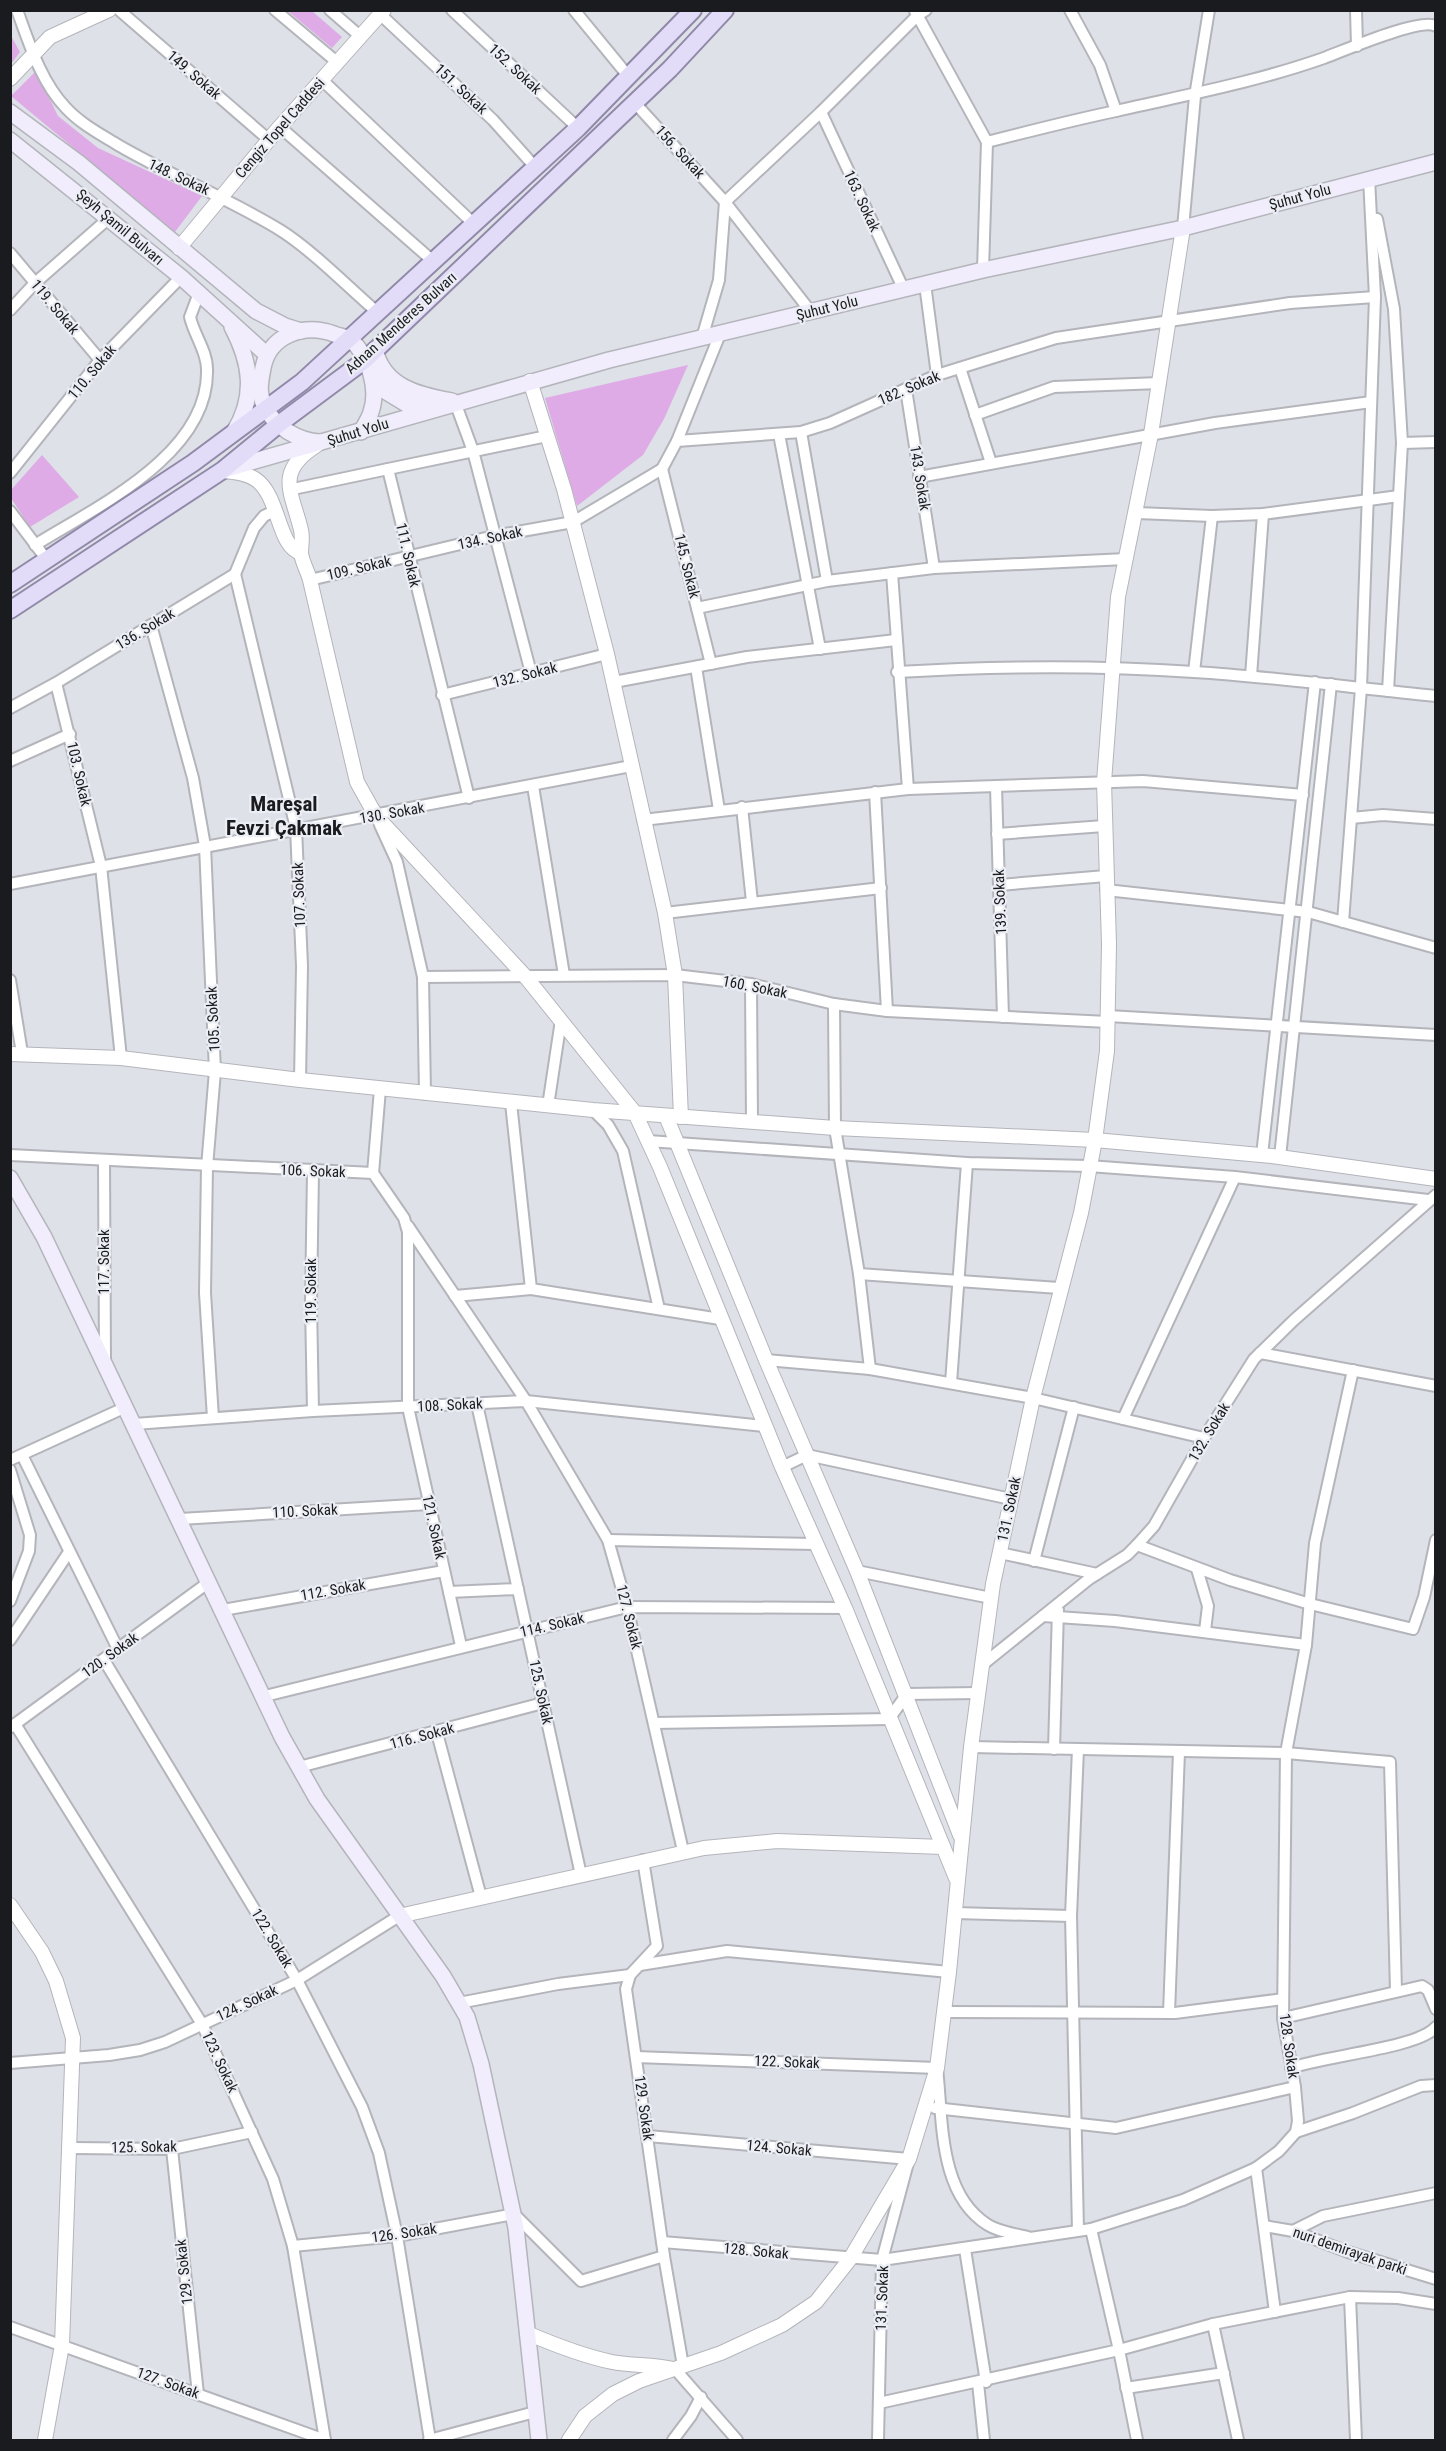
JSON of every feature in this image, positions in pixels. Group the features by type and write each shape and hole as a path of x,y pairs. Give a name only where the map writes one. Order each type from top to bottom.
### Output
{"main road":[{"name":"Adnan Menderes Bulvarı","path":"16,607 223,471 279,424 370,355 635,103 725,10"},
{"name":"Adnan Menderes Bulvarı","path":"10,584 193,463 309,376 578,128 629,77 684,14"},
{"name":"Şeyh Şamil Bulvarı","path":"10,112 79,163 179,249 256,311"},
{"name":"Şeyh Şamil Bulvarı","path":"10,140 199,293 266,354"},
{"name":"Şuhut Yolu","path":"223,471 361,432 449,401 983,270 1183,228 1436,162"},
{"path":"256,311 285,326 301,331"},
{"path":"256,311 283,336"},
{"path":"321,443 303,441 271,420 258,394 266,354 283,336 301,331 317,331 357,323 378,313"},
{"path":"226,317 237,337 250,375 246,409 234,433"},
{"path":"317,331 350,339 370,355 397,384 413,392 449,401"},
{"path":"361,432 372,411 373,378 370,355"},
{"path":"373,378 385,391 408,405 449,401"},
{"path":"10,625 16,607"},
{"path":"10,1178 44,1237 265,1696 282,1737 317,1799 459,2003 466,2017 481,2064 514,2214 539,2440"}],"street":[{"name":"148. Sokak","path":"17,10 33,56 64,107 86,126 146,161 221,197 282,232 378,313"},
{"path":"10,79 50,37 109,10"},
{"name":"149. Sokak","path":"120,10 268,140"},
{"path":"275,10 338,63"},
{"path":"330,10 361,37"},
{"name":"152. Sokak","path":"452,10 578,128"},
{"path":"574,10 629,77"},
{"path":"1070,10 1100,65 1116,111"},
{"path":"1183,228 1195,96 1209,10"},
{"path":"1356,10 1356,46"},
{"path":"702,339 719,280 725,202 821,112 920,12 987,142 983,270"},
{"name":"Cengiz Topel Caddesi","path":"179,249 268,140 383,13"},
{"name":"151. Sokak","path":"383,13 493,120 536,168"},
{"path":"987,142 1116,111 1195,96 1310,63 1409,28 1435,24"},
{"path":"322,80 475,225"},
{"name":"156. Sokak","path":"635,103 725,202 811,312"},
{"name":"163. Sokak","path":"821,112 904,290"},
{"path":"280,127 434,262"},
{"path":"1342,922 1361,688 1368,499 1375,297 1369,178"},
{"path":"1369,178 1394,309 1402,443 1388,691"},
{"path":"10,310 35,283 109,218"},
{"name":"131. Sokak","path":"878,2440 882,2260 909,2159 937,2068 950,1972 971,1747 991,1598 1033,1398 1059,1288 1081,1213 1095,1140 1107,1051 1104,783 1118,597 1137,513 1160,383 1183,228"},
{"name":"119. Sokak","path":"10,253 100,360"},
{"name":"110. Sokak","path":"10,473 100,360 181,278"},
{"path":"925,284 937,375"},
{"path":"35,544 150,473 169,454 184,434 205,392 207,368 205,356 190,317 199,293"},
{"name":"182. Sokak","path":"677,441 801,432 830,423 937,375 1056,338 1290,303 1375,297"},
{"path":"573,522 662,469 677,441 720,334"},
{"path":"960,368 991,462"},
{"path":"530,381 573,522 614,681 665,913 675,975 681,1117"},
{"path":"975,415 1054,387 1160,383"},
{"name":"143. Sokak","path":"906,389 934,568"},
{"path":"449,401 473,452 531,673"},
{"path":"919,477 991,462 1215,423 1371,402"},
{"path":"801,432 827,581"},
{"path":"779,434 820,649"},
{"path":"293,489 547,436"},
{"path":"1402,443 1436,442"},
{"path":"321,443 299,459 288,491 302,534 301,553 310,580 357,782 397,862 423,977 425,1094"},
{"name":"111. Sokak","path":"388,469 469,798"},
{"name":"145. Sokak","path":"662,469 711,664"},
{"path":"223,471 240,473 255,479 267,489 286,541 295,551 301,553"},
{"path":"1137,513 1212,516 1263,514 1399,496"},
{"path":"235,574 254,528 264,516 276,510"},
{"path":"10,511 47,560"},
{"path":"1251,676 1263,514"},
{"path":"1194,672 1212,516"},
{"name":"134. Sokak","path":"408,556 494,536 573,522"},
{"name":"109. Sokak","path":"310,580 408,556"},
{"path":"697,608 827,581 934,568 1126,559"},
{"path":"892,573 897,672 908,789"},
{"name":"136. Sokak","path":"10,708 56,684 235,574"},
{"name":"107. Sokak","path":"235,574 296,828 302,966 300,1080"},
{"name":"105. Sokak","path":"152,626 193,778 205,846 215,1071 207,1167 205,1293 213,1418"},
{"path":"614,681 711,664 896,640"},
{"name":"132. Sokak","path":"442,695 607,654"},
{"path":"897,672 1004,666 1112,668 1251,676 1436,696"},
{"path":"696,667 719,810"},
{"path":"1262,1155 1316,682"},
{"name":"103. Sokak","path":"56,684 101,866 121,1058"},
{"path":"1280,1157 1331,684"},
{"path":"10,761 69,734"},
{"name":"130. Sokak","path":"10,884 631,766"},
{"path":"643,820 908,789 1143,781 1303,795"},
{"path":"533,786 564,975"},
{"name":"139. Sokak","path":"996,787 1003,1017"},
{"path":"875,792 887,1011"},
{"path":"742,807 752,902"},
{"path":"1351,818 1383,815 1436,819"},
{"path":"376,816 525,976 635,1113 782,1467 845,1608 958,1883"},
{"path":"997,834 1104,826"},
{"path":"999,885 1106,876"},
{"path":"665,913 881,888"},
{"path":"1106,890 1308,912 1436,948"},
{"name":"160. Sokak","path":"423,977 675,975 751,984 834,1004 887,1011 1436,1035"},
{"path":"10,980 16,1054 121,1058 215,1071 425,1094 666,1116 835,1128 1095,1140 1280,1157 1436,1179"},
{"path":"751,984 752,1122"},
{"path":"834,1004 835,1128 842,1155 870,1369"},
{"path":"548,1106 561,1020"},
{"path":"380,1089 373,1173 404,1218 408,1232 408,1407"},
{"path":"511,1103 531,1289"},
{"path":"593,1110 608,1125 623,1151 659,1309"},
{"path":"666,1116 766,1360 857,1570 961,1837"},
{"path":"648,1141 967,1163 1089,1166 1235,1177 1432,1198"},
{"name":"106. Sokak","path":"10,1155 207,1167 373,1173"},
{"name":"117. Sokak","path":"104,1161 105,1364"},
{"path":"951,1383 967,1163"},
{"name":"119. Sokak","path":"313,1171 310,1304 313,1411"},
{"path":"1123,1419 1235,1177"},
{"name":"132. Sokak","path":"982,1665 1096,1574 1137,1545 1154,1526 1204,1438 1260,1353 1432,1198"},
{"name":"127. Sokak","path":"404,1218 525,1401 608,1540 627,1607 683,1851"},
{"path":"859,1274 1059,1288"},
{"path":"455,1296 531,1289 720,1319"},
{"path":"1260,1353 1436,1386"},
{"path":"766,1360 870,1369 951,1383 1033,1398 1204,1438"},
{"name":"128. Sokak","path":"1296,2132 1298,2121 1295,2087 1283,2018 1287,1753 1306,1646 1310,1574 1322,1503 1353,1370"},
{"name":"108. Sokak","path":"134,1424 313,1411 525,1401 765,1426"},
{"name":"125. Sokak","path":"477,1404 581,1875"},
{"path":"10,1460 126,1407"},
{"name":"121. Sokak","path":"408,1407 461,1646"},
{"path":"1034,1561 1074,1407"},
{"path":"22,1455 118,1649"},
{"path":"782,1467 807,1455 1011,1499"},
{"path":"10,1470 30,1535 29,1551 10,1601"},
{"name":"110. Sokak","path":"180,1519 429,1504"},
{"path":"608,1540 816,1544"},
{"path":"1137,1545 1197,1569 1310,1604 1413,1629 1424,1598 1436,1540"},
{"path":"10,1640 69,1552"},
{"path":"1000,1553 1096,1574"},
{"path":"1197,1569 1208,1606 1205,1631"},
{"path":"857,1570 991,1598"},
{"name":"112. Sokak","path":"223,1610 444,1571"},
{"name":"120. Sokak","path":"13,1726 209,1582"},
{"path":"449,1592 518,1589"},
{"path":"1054,1749 1058,1604"},
{"name":"114. Sokak","path":"265,1696 627,1607 845,1608"},
{"path":"1042,1616 1205,1631 1306,1646"},
{"name":"122. Sokak","path":"104,1660 297,1980 362,2107 379,2153 397,2236 429,2440"},
{"path":"907,1694 978,1693"},
{"path":"889,1719 907,1694"},
{"name":"116. Sokak","path":"299,1767 436,1733 543,1703"},
{"path":"654,1723 889,1719"},
{"name":"123. Sokak","path":"13,1726 202,2024 273,2179 293,2246 325,2440"},
{"path":"436,1733 481,1898"},
{"path":"971,1747 1287,1753 1390,1762 1396,1991"},
{"path":"1078,1749 1071,1916 1078,2230"},
{"path":"1169,2013 1179,1752"},
{"path":"399,1916 683,1851 777,1842 943,1847"},
{"path":"459,2003 558,1984 630,1975 657,1946 643,1860"},
{"path":"10,1905 42,1952 56,1981 73,2038 71,2148 62,2345 45,2440"},
{"path":"955,1913 1071,1916"},
{"name":"124. Sokak","path":"10,2063 140,2050 297,1980 399,1916"},
{"path":"640,1965 727,1951 950,1972"},
{"name":"129. Sokak","path":"630,1975 626,1989 679,2368"},
{"path":"1283,2018 1422,1986 1428,1990 1436,2009"},
{"path":"945,2012 1169,2013 1283,1999"},
{"path":"1292,2068 1322,2058 1396,2045 1431,2033 1436,2027"},
{"name":"122. Sokak","path":"636,2057 937,2068"},
{"path":"937,2068 949,2170 963,2203 989,2226 1032,2238"},
{"path":"984,2440 982,2382 965,2249 1091,2229 1183,2200 1256,2168 1280,2151 1296,2132 1353,2114 1421,2086 1436,2085"},
{"path":"926,2107 1116,2128 1295,2087"},
{"name":"125. Sokak","path":"71,2148 172,2149 252,2132"},
{"name":"124. Sokak","path":"648,2136 909,2159"},
{"name":"129. Sokak","path":"172,2149 198,2394"},
{"name":"131. Sokak","path":"568,2440 585,2416 613,2394 639,2381 721,2353 782,2325 816,2302 850,2259 909,2159"},
{"path":"1256,2168 1275,2312"},
{"path":"1293,2231 1323,2216 1436,2193"},
{"path":"514,2214 581,2281 664,2256"},
{"name":"126. Sokak","path":"293,2246 397,2236 514,2214"},
{"name":"nuri demirayak parki","path":"1264,2226 1293,2231 1348,2252 1436,2279"},
{"path":"1091,2229 1137,2440"},
{"name":"128. Sokak","path":"662,2242 882,2260 965,2249"},
{"path":"1350,2297 1356,2440"},
{"path":"879,2403 1119,2350 1213,2324 1350,2297 1398,2298 1436,2304"},
{"path":"1213,2324 1238,2440"},
{"name":"127. Sokak","path":"10,2327 325,2440"},
{"path":"527,2333 558,2346 612,2362 656,2364 679,2368 737,2440"},
{"path":"1126,2388 1224,2373"},
{"path":"673,2440 691,2416 701,2397"},
{"path":"429,2440 535,2412"}],"shaded area":[{"path":"288,11 312,11 342,37 332,48"},
{"path":"10,34 20,52 11,64 10,64"},
{"path":"36,71 58,116 98,148 202,196 175,232 11,96"},
{"path":"688,365 664,419 643,455 577,506 545,398"},
{"path":"42,455 79,497 30,527 11,498 11,490"}],"district":[{"name":"Mareşal Fevzi Çakmak","path":"284,816"}]}
